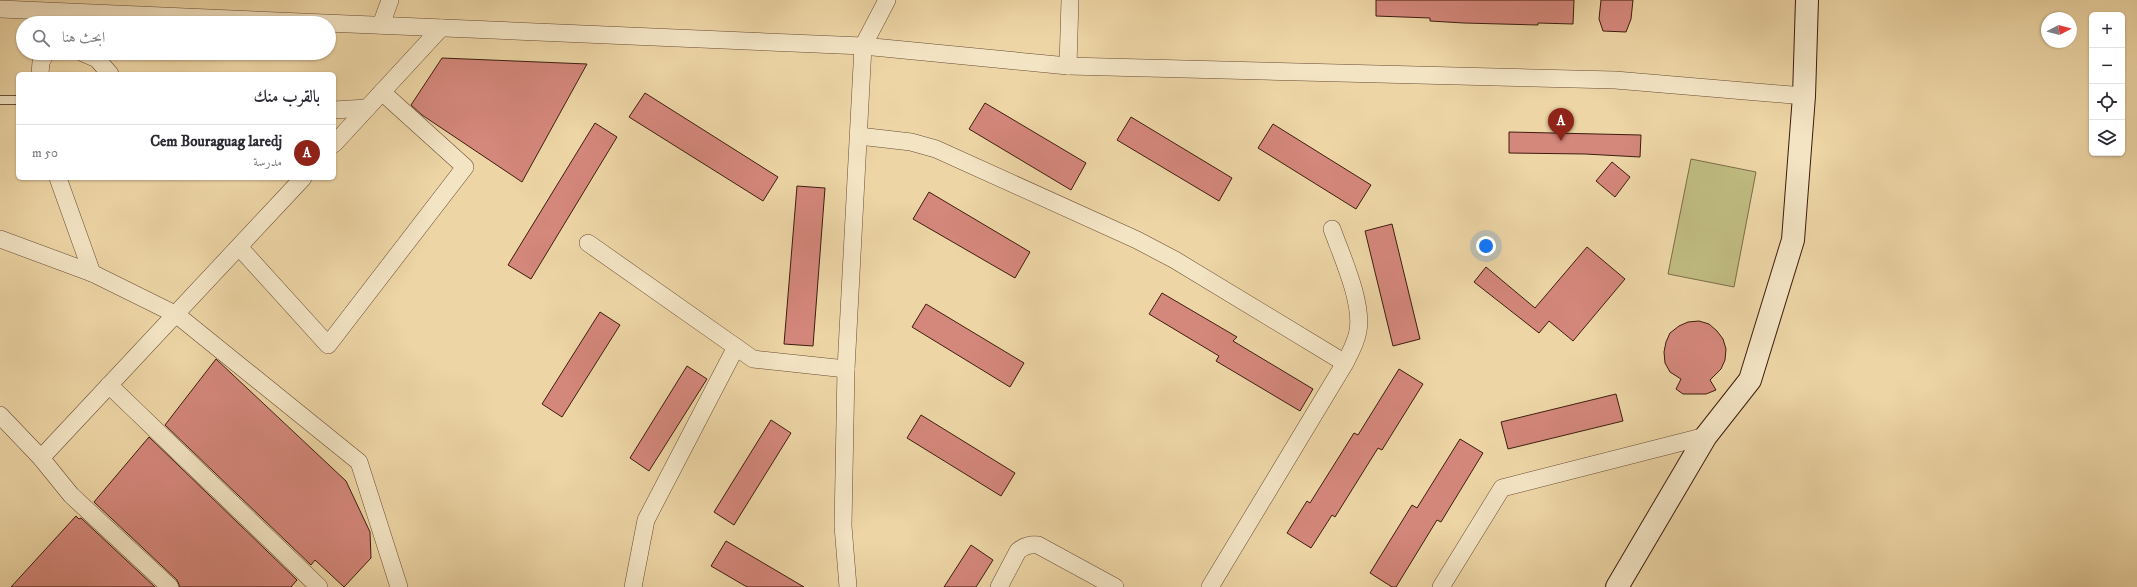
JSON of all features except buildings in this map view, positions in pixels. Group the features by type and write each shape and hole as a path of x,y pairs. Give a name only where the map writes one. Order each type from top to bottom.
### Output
{"main road":[{"path":"1617,587 1706,436 1750,380 1793,240 1804,96 1807,0"}],"street":[{"path":"382,25 390,0"},
{"path":"848,587 843,526 846,369 863,46 886,0"},
{"path":"1068,66 1070,0"},
{"path":"0,9 34,16"},
{"path":"336,24 863,46 1068,66 1615,80 1804,96"},
{"path":"336,142 441,28"},
{"path":"40,72 42,60"},
{"path":"98,60 108,72"},
{"path":"240,248 328,345 465,167 382,92"},
{"path":"336,110 367,108"},
{"path":"859,136 911,142 936,149 1137,240 1195,271 1345,363"},
{"path":"59,180 92,273"},
{"path":"42,458 302,180"},
{"path":"1210,587 1345,363 1358,333 1358,312 1332,229"},
{"path":"1,242 92,273 177,315 359,462 399,587"},
{"path":"588,243 753,359 846,369"},
{"path":"633,587 646,520 736,347"},
{"path":"109,385 311,585"},
{"path":"0,415 42,458 71,495 170,587"},
{"path":"1441,587 1502,488 1706,436"},
{"path":"999,587 1018,552 1022,548 1033,545 1038,545 1115,587"}],"lane":[{"path":"0,100 16,100"}],"shaded area":[{"path":"1691,159 1756,172 1734,287 1668,274"}],"place":[{"name":"Cem Bouraguag laredj","path":"1561,141"}]}
